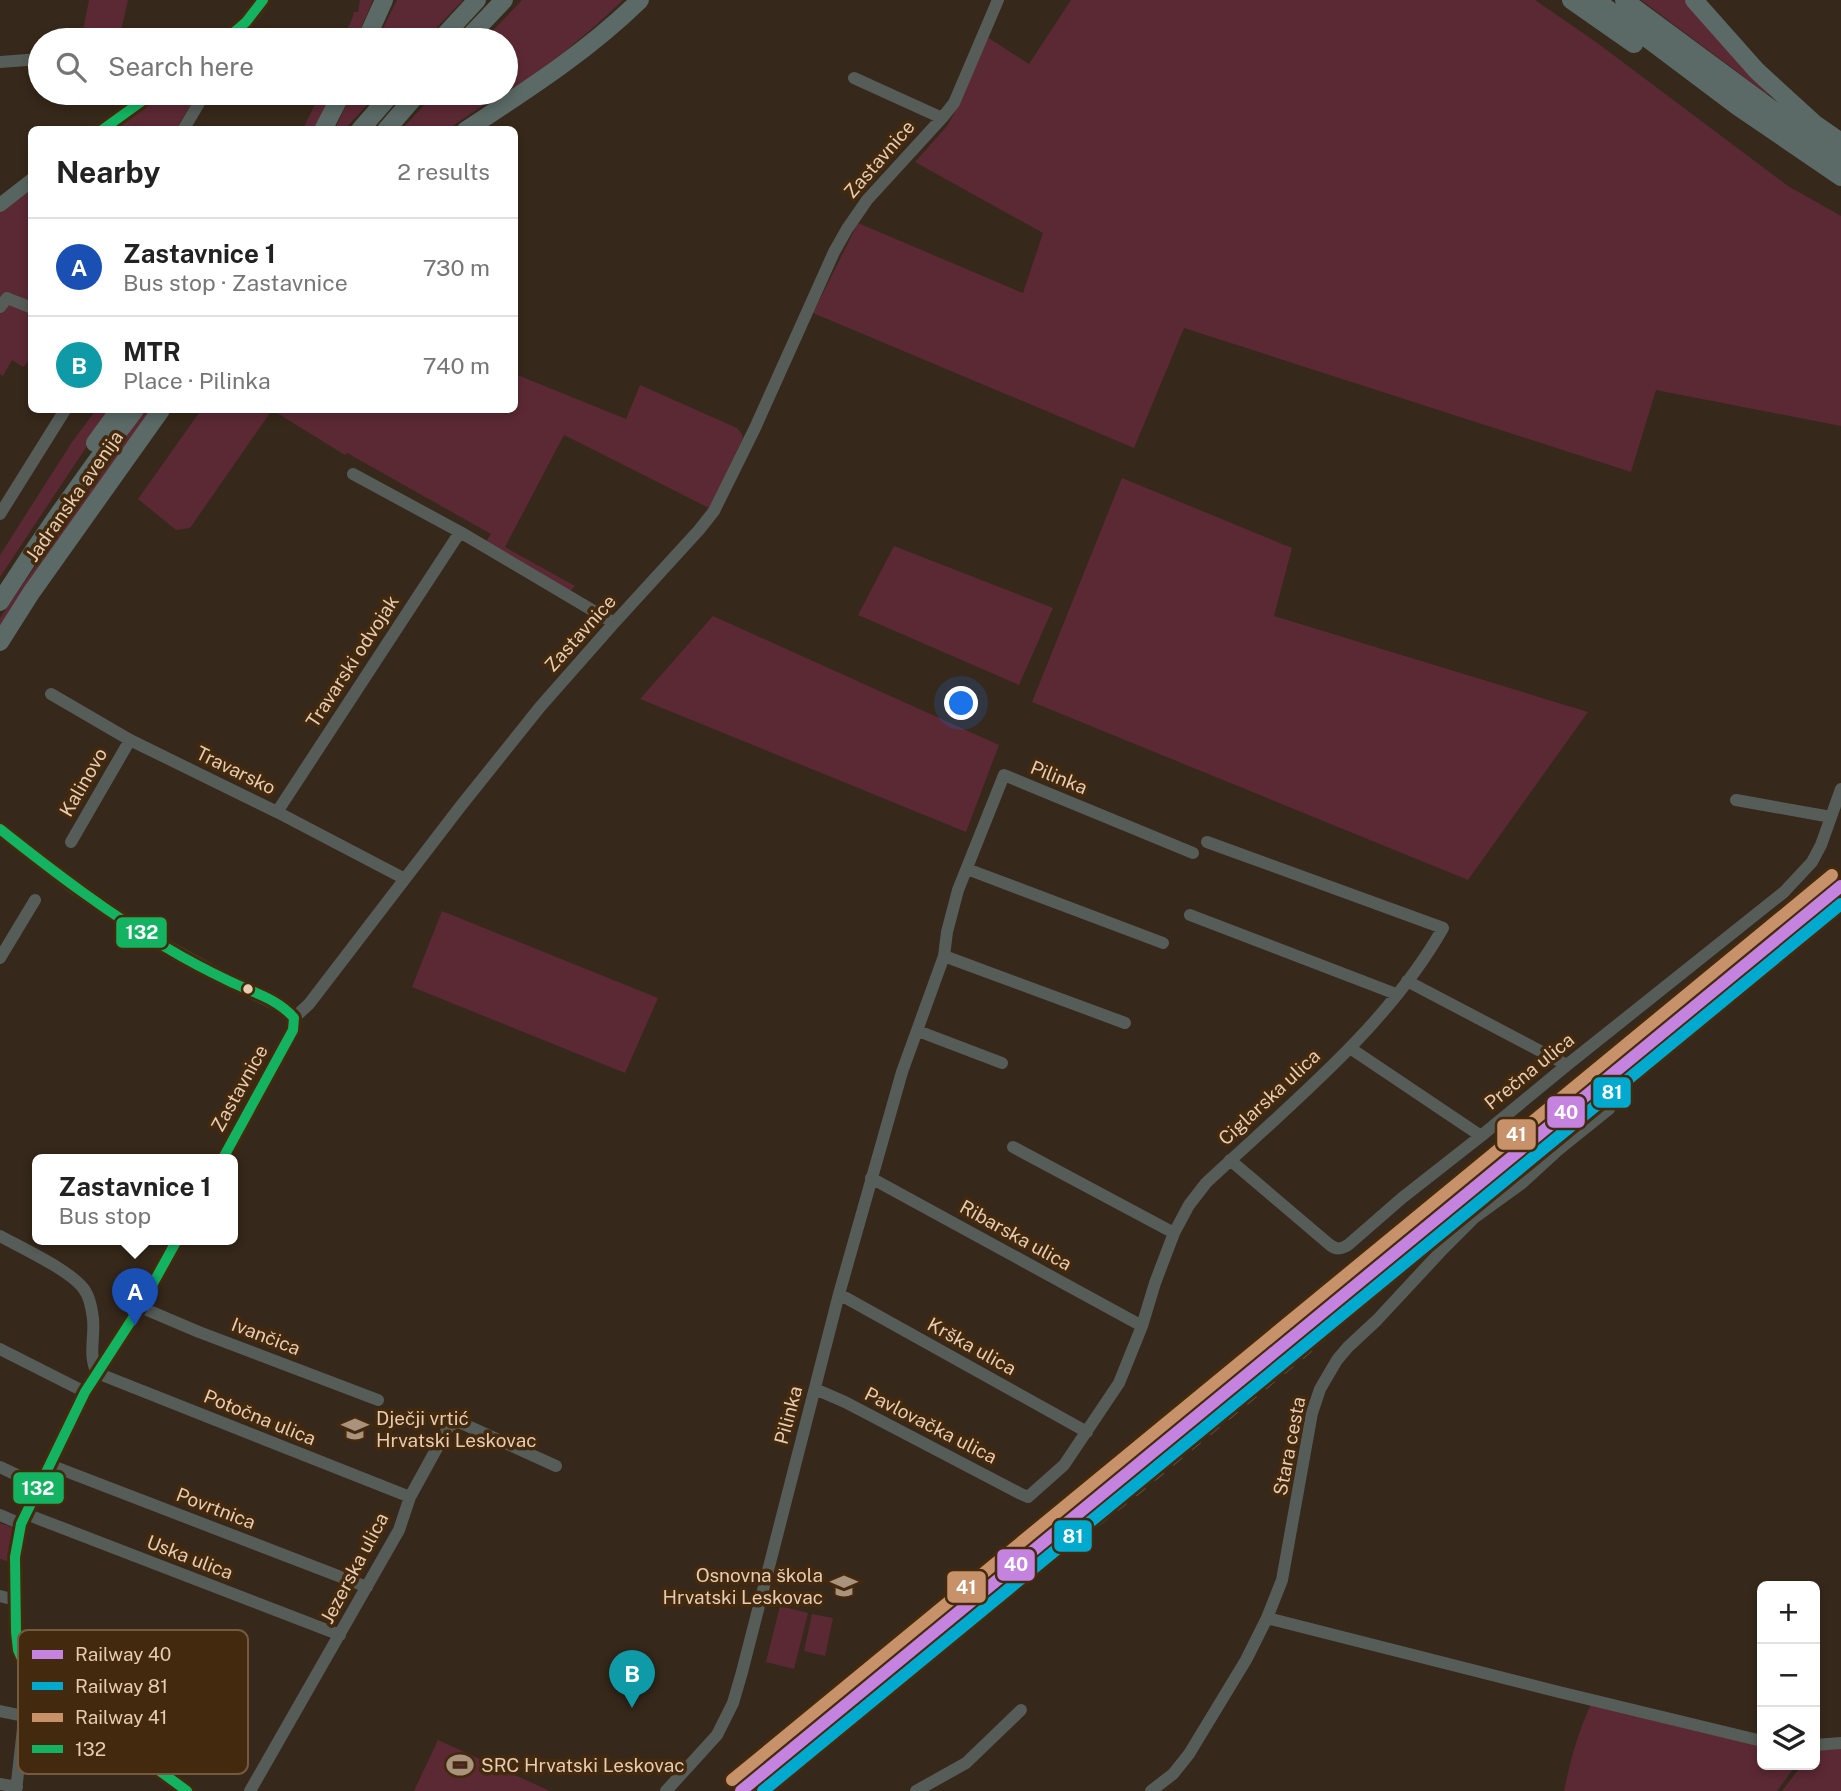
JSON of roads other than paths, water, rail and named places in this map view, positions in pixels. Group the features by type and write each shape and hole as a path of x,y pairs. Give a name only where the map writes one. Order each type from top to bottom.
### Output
{"highway":[{"path":"371,28 384,0"},
{"path":"451,28 477,0"},
{"path":"477,28 504,0"},
{"path":"592,40 628,0"},
{"path":"518,96 612,28 640,0"},
{"path":"1571,0 1726,113 1754,118"},
{"path":"1596,0 1754,118 1841,177"},
{"path":"1624,0 1793,125 1841,157"},
{"path":"1694,0 1757,71 1815,124 1841,142"},
{"path":"325,126 336,105"},
{"path":"363,126 382,105"},
{"path":"389,126 408,105"},
{"path":"472,126 504,105"},
{"path":"36,545 52,504 117,413"},
{"name":"Jadranska avenija","path":"0,602 36,545 133,413"},
{"name":"Jadranska avenija","path":"0,642 31,593 159,413"},
{"path":"121,464 166,413"}],"main road":[{"path":"240,28 263,0"},
{"path":"107,126 136,105"},
{"path":"0,205 28,183"},
{"path":"0,829 75,888 146,936 283,1007 294,1018"},
{"name":"Zastavnice","path":"225,1154 293,1030 294,1018"},
{"path":"18,1650 15,1557 23,1519 85,1392 140,1307 174,1245"},
{"path":"164,1774 187,1791"}],"street":[{"name":"Zastavnice","path":"294,1018 309,1003 540,707 714,511 755,428 834,252 866,200 954,103 998,0"},
{"path":"0,62 28,61"},
{"name":"Zastavnice","path":"854,78 942,118"},
{"path":"185,126 198,105"},
{"path":"0,307 7,298 28,306"},
{"path":"0,514 63,413"},
{"path":"353,474 460,532 614,623"},
{"name":"Travarski odvojak","path":"277,812 460,532"},
{"name":"Travarsko","path":"51,694 130,740 277,812 405,880"},
{"name":"Kalinovo","path":"71,842 130,740"},
{"name":"Pilinka","path":"666,1791 717,1735 733,1703 839,1294 902,1072 944,956 953,908 1004,775 1193,853"},
{"name":"Prečna ulica","path":"1230,1160 1335,1249 1342,1248 1784,892 1812,862 1841,789"},
{"path":"1737,800 1831,817"},
{"name":"Ciglarska ulica","path":"1028,1497 1064,1465 1119,1383 1174,1233 1189,1205 1230,1160 1350,1048 1407,981 1443,928 1207,842"},
{"path":"967,869 1163,943"},
{"path":"0,958 35,900"},
{"path":"1190,915 1396,994"},
{"path":"944,956 1125,1023"},
{"path":"1407,981 1567,1065"},
{"path":"918,1031 1002,1063"},
{"path":"1350,1048 1481,1136"},
{"name":"Stara cesta","path":"1151,1791 1173,1774 1189,1754 1246,1660 1266,1618 1282,1580 1312,1413 1320,1389 1337,1360 1474,1219 1521,1184 1609,1109"},
{"path":"1013,1147 1174,1233"},
{"name":"Ribarska ulica","path":"872,1178 1142,1326"},
{"path":"0,1236 66,1273 84,1289 93,1319 92,1364 97,1373"},
{"name":"Krška ulica","path":"839,1294 1087,1433"},
{"name":"Ivančica","path":"140,1307 379,1400"},
{"path":"0,1349 85,1392"},
{"name":"Potočna ulica","path":"97,1373 410,1497"},
{"name":"Pavlovačka ulica","path":"815,1389 1028,1497"},
{"name":"Jezerska ulica","path":"250,1791 399,1530 410,1497 449,1426 458,1422 556,1466"},
{"name":"Povrtnica","path":"50,1465 367,1587"},
{"path":"0,1467 40,1486"},
{"name":"Uska ulica","path":"0,1516 23,1519 340,1635"},
{"path":"0,1596 15,1601"},
{"path":"1266,1618 1757,1740"},
{"path":"916,1791 966,1763 1021,1710"},
{"path":"0,1711 18,1715"},
{"path":"1820,1745 1841,1743"},
{"path":"0,1784 17,1789"}],"railway":[{"path":"1023,1585 1318,1345 1418,1246"},
{"path":"835,1731 897,1689 1031,1578"}],"rail line":[{"name":"41","path":"732,1780 1832,875"},
{"name":"40","path":"741,1791 1841,886"},
{"name":"81","path":"763,1791 1841,904"}],"place":[{"name":"Zastavnice 1","path":"135,1326"},
{"name":"Dječji vrtić Hrvatski Leskovac","path":"355,1429"},
{"name":"Osnovna škola Hrvatski Leskovac","path":"844,1586"},
{"name":"MTR","path":"632,1708"},
{"name":"SRC Hrvatski Leskovac","path":"460,1765"}]}
